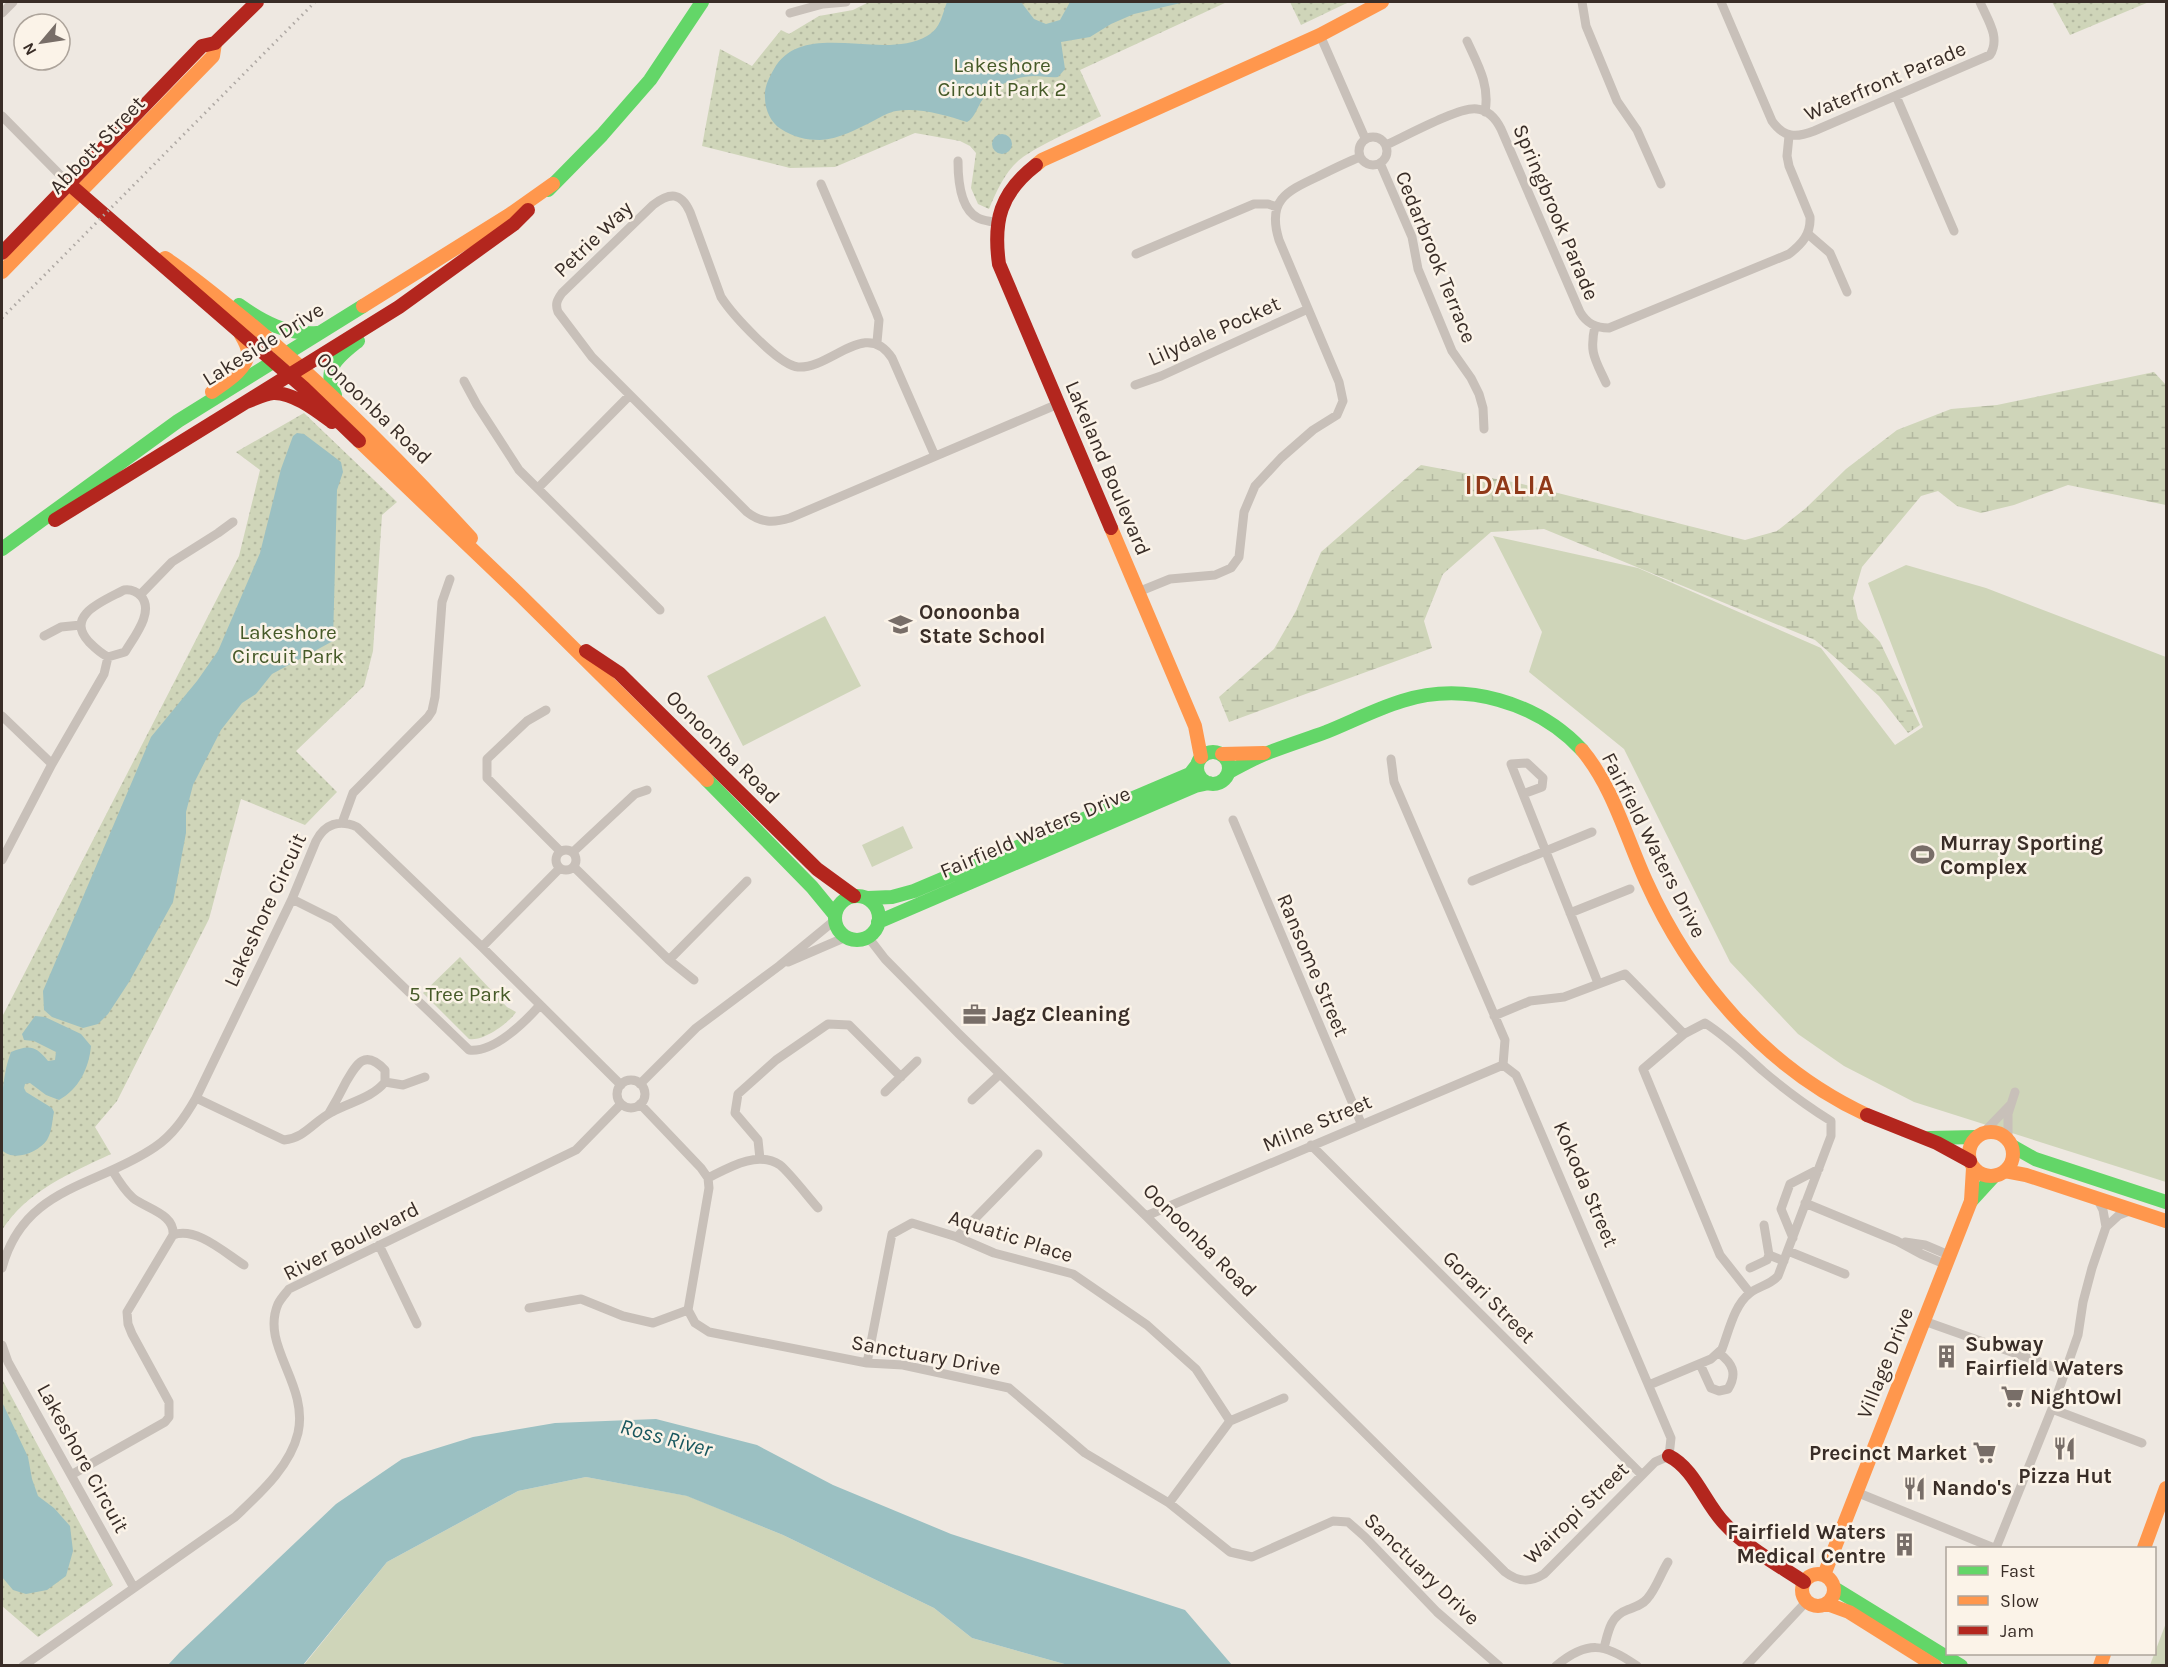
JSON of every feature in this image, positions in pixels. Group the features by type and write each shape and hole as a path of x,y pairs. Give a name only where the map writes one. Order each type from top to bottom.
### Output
{"street":[{"path":"2,13 13,2"},
{"name":"Abbott Street","path":"2,272 213,56 216,43 257,2"},
{"name":"Lakeside Drive","path":"2,551 399,307 514,224 602,135 650,80 702,2"},
{"path":"790,13 823,4 846,2"},
{"name":"Lakeland Boulevard","path":"1199,761 1194,726 999,264 996,248 997,223 1011,188 1024,173 1042,160 1320,34 1382,2"},
{"path":"1582,2 1590,36 1617,101 1640,135 1661,184"},
{"name":"Waterfront Parade","path":"1721,2 1772,122 1782,133 1789,136 1803,136 1984,58 1992,51 1995,36 1980,2"},
{"path":"1320,34 1365,138"},
{"name":"Springbrook Parade","path":"1467,40 1486,86 1488,96 1485,112"},
{"name":"Abbott Street","path":"2,253 202,46 216,43"},
{"path":"1896,96 1954,231"},
{"name":"Springbrook Parade","path":"1386,145 1459,111 1477,109 1497,121 1583,319 1595,326 1609,328 1617,326 1788,254 1803,242 1808,234"},
{"path":"2,116 68,183"},
{"path":"1370,136 1379,138 1386,145 1385,157 1380,163 1366,164 1360,157 1360,144 1365,138 1370,136"},
{"name":"Waterfront Parade","path":"1789,136 1787,156 1810,217 1811,225 1808,234"},
{"path":"1138,592 1170,579 1215,575 1231,568 1239,557 1244,512 1256,486 1281,458 1313,430 1330,421 1341,409 1343,393 1339,382 1275,228 1277,207 1281,199 1292,188 1360,157"},
{"path":"958,161 958,180 969,209 980,219 997,223"},
{"name":"Cedarbrook Terrace","path":"1380,163 1412,237 1418,269 1448,341 1479,394 1483,408 1484,429"},
{"name":"Oonoonba Road","path":"68,183 238,329 280,358"},
{"name":"Lakeside Drive","path":"2,551 178,421 509,215 553,184"},
{"path":"821,184 879,320 877,342 883,345 892,358 935,456"},
{"name":"Petrie Way","path":"877,342 861,344 807,366 792,366 778,358 728,308 721,297 686,204 677,197 666,197 653,205 562,293 556,304 558,312 582,347 747,512 763,521 771,522 790,518 1058,404"},
{"path":"1136,254 1160,246 1254,204 1268,204 1277,207"},
{"name":"Oonoonba Road","path":"123,230 135,235 195,278 280,358 342,405 428,492 519,594"},
{"path":"1808,234 1830,253 1847,292"},
{"path":"195,278 231,298 269,324 294,334 322,333"},
{"path":"342,405 330,386 329,372 344,353 399,307"},
{"name":"Lilydale Pocket","path":"1135,385 1161,376 1308,309"},
{"name":"Springbrook Parade","path":"1595,326 1591,344 1592,351 1606,383"},
{"path":"178,421 238,369 246,358 248,352 238,329"},
{"name":"Oonoonba Road","path":"296,371 370,451 559,633 812,887 835,918"},
{"path":"464,381 512,461 660,610"},
{"name":"Lakeside Drive","path":"246,402 280,393 327,419 370,451"},
{"path":"538,488 630,395"},
{"path":"140,596 172,562 233,522"},
{"path":"450,579 442,602 432,711 353,793 342,823 357,827 621,1085"},
{"path":"124,590 134,591 145,602 146,610 143,620 125,652 108,657 100,654 82,635 81,625 82,617 87,611 124,590"},
{"path":"44,636 61,627 81,625"},
{"name":"Oonoonba Road","path":"559,633 619,673 817,869 861,897"},
{"path":"2,860 52,764 104,674 108,657"},
{"name":"Fairfield Waters Drive","path":"1229,772 1269,753 1402,701 1438,693 1465,693 1512,702 1549,722 1570,738 1598,771 1652,894 1674,936 1721,1004 1749,1033 1820,1089 1893,1128 1927,1138 1971,1164"},
{"path":"546,710 527,721 487,759 487,778 560,851"},
{"path":"2,716 52,764"},
{"name":"Lakeland Boulevard","path":"1194,726 1218,753"},
{"path":"1210,752 1218,753 1228,762 1229,772 1219,783 1209,783 1201,778 1199,761 1210,752"},
{"name":"Fairfield Waters Drive","path":"1218,753 1269,753"},
{"path":"1392,759 1394,782 1506,1045 1503,1065"},
{"name":"Fairfield Waters Drive","path":"861,897 892,897 914,891 1190,774 1199,761"},
{"name":"Fairfield Waters Drive","path":"879,922 1195,786 1209,783"},
{"path":"573,852 635,794 647,790"},
{"path":"1523,794 1598,983"},
{"name":"Ransome Street","path":"1233,820 1361,1124"},
{"name":"Lakeshore Circuit","path":"2,1268 10,1246 19,1231 40,1208 66,1189 112,1170 156,1146 172,1132 196,1098 292,899 320,833 327,827 342,823"},
{"path":"1472,881 1592,832"},
{"path":"560,868 556,857 560,851 565,849 573,852 576,857 574,867"},
{"path":"560,868 568,870 574,867"},
{"path":"574,867 669,960 694,980"},
{"path":"482,947 560,868"},
{"path":"669,960 747,881"},
{"path":"1570,913 1630,889"},
{"path":"640,1084 696,1028 779,966 835,918 841,902 861,897 877,909 879,922 868,937 853,939 841,933 835,918"},
{"path":"292,899 334,920 469,1050 481,1049 506,1037 540,1005"},
{"path":"779,966 846,937"},
{"name":"Oonoonba Road","path":"868,937 885,959 1000,1074 1505,1572"},
{"path":"1494,1016 1530,1001 1564,997 1625,974 1684,1034"},
{"path":"1649,1385 1700,1364 1719,1353 1739,1305 1750,1293 1776,1279 1832,1136 1831,1121 1763,1071 1727,1037 1705,1023 1684,1034 1643,1069 1720,1255 1750,1293"},
{"path":"760,1159 758,1140 735,1113 738,1094 776,1060 828,1024 849,1025 901,1077"},
{"path":"196,1098 284,1140 293,1139 304,1134 330,1113 378,1091 385,1082 385,1070 377,1061 366,1059 357,1063 330,1113"},
{"path":"885,1092 917,1061"},
{"name":"Milne Street","path":"1146,1216 1503,1065"},
{"name":"Kokoda Street","path":"1503,1065 1516,1075 1649,1385 1671,1438 1669,1456"},
{"path":"972,1100 1000,1074"},
{"path":"385,1082 403,1085 425,1077"},
{"path":"632,1080 640,1084 644,1092 640,1104 633,1107 621,1104 617,1096 621,1085 632,1080"},
{"path":"1999,1174 2013,1160 2008,1114 2015,1092"},
{"name":"River Boulevard","path":"23,1665 235,1517 260,1493 285,1462 297,1434 300,1412 295,1388 275,1337 274,1324 278,1303 289,1288 576,1150 621,1104"},
{"path":"529,1308 581,1299 623,1316 653,1323 688,1311 710,1188 708,1178 640,1104"},
{"path":"2011,1104 1969,1148 1971,1164 1986,1176 2026,1175 2166,1221"},
{"path":"1980,1135 1997,1132 2035,1159 2166,1202"},
{"name":"Fairfield Waters Drive","path":"1927,1138 1980,1135"},
{"name":"Gorari Street","path":"1311,1145 1642,1475"},
{"path":"957,1237 1038,1154"},
{"path":"708,1178 735,1165 760,1159 779,1165 818,1208"},
{"name":"Village Drive","path":"1824,1575 1971,1201 1971,1164"},
{"path":"1793,1238 1781,1209 1790,1184 1819,1169"},
{"path":"71,1475 165,1422 169,1417 169,1402 132,1334 127,1312 173,1235 172,1222 134,1198 124,1189 112,1170"},
{"name":"Village Drive","path":"1971,1201 1999,1174"},
{"path":"2095,1196 2103,1210 2106,1227"},
{"path":"1805,1203 1897,1240 1925,1245 1949,1261"},
{"path":"1995,1547 2052,1409 2078,1335 2089,1280 2106,1227 2116,1217 2133,1209"},
{"name":"Aquatic Place","path":"867,1363 892,1234 912,1223 957,1237 994,1252 1073,1274 1147,1325 1196,1369 1230,1421"},
{"path":"1750,1268 1767,1260 1769,1255 1764,1225"},
{"path":"173,1235 180,1232 197,1236 244,1265"},
{"path":"379,1245 417,1324"},
{"path":"1788,1251 1845,1274"},
{"path":"1769,1255 1784,1261"},
{"name":"Sanctuary Drive","path":"688,1311 695,1323 709,1332 867,1363 903,1365 1009,1388 1085,1453 1169,1503 1230,1552 1252,1557 1333,1521 1348,1522 1437,1612 1499,1665"},
{"path":"1924,1321 2065,1371"},
{"name":"Lakeshore Circuit","path":"2,1345 8,1362 134,1588"},
{"path":"1700,1364 1711,1388 1719,1391 1728,1389 1734,1378 1734,1372 1728,1359 1719,1353"},
{"path":"1169,1503 1230,1421 1284,1398"},
{"path":"2052,1409 2142,1443"},
{"path":"1669,1456 1679,1460 1728,1528 1775,1564 1804,1582"},
{"name":"Wairopi Street","path":"1505,1572 1520,1580 1529,1581 1544,1574 1655,1462 1669,1456"},
{"path":"2144,1547 2166,1488"},
{"path":"1856,1492 1993,1547"},
{"path":"1604,1648 1610,1626 1615,1618 1620,1612 1647,1600 1668,1562"},
{"path":"1827,1604 1833,1597 1834,1588 1831,1580 1824,1575 1813,1575 1804,1582 1802,1592 1807,1601 1816,1606 1827,1604 1849,1612 1932,1664"},
{"path":"1834,1588 1961,1665"},
{"path":"1746,1665 1807,1601"},
{"path":"1909,1634 1918,1635 1941,1648 1946,1647"},
{"path":"1909,1634 1929,1656 1932,1664"},
{"path":"1556,1665 1575,1651 1598,1646 1613,1651 1637,1665"}],"green space":[{"name":"Lakeshore Circuit Park 2","path":"869,2 1227,2 1080,70 1101,116 1044,144 1019,160 1003,179 989,209 978,204 971,188 976,153 970,146 960,141 915,133 835,167 790,168 702,146 720,49 752,66 781,30 789,34 819,16 853,10"},
{"path":"1290,2 1349,2 1301,25"},
{"path":"2052,2 2149,2 2070,35"},
{"path":"2154,372 2166,385 2166,505 2068,485 2014,505 1981,513 1957,506 1938,491 1921,496 1862,567 1853,598 1858,619 1880,642 1920,725 1908,733 1879,696 1815,640 1544,529 1491,532 1443,574 1424,621 1432,648 1229,722 1219,697 1274,649 1296,611 1321,552 1421,465 1518,483 1745,540 1777,531 1806,508 1846,469 1897,430 1951,409 1997,405"},
{"name":"Lakeshore Circuit Park","path":"304,413 397,502 382,515 373,651 364,686 296,751 337,792 305,825 241,799 209,919 117,1101 95,1127 111,1154 50,1184 24,1204 2,1230 2,1017 239,556 260,470 236,452"},
{"name":"Murray Sporting Complex","path":"1493,536 1638,568 1821,648 1895,745 1923,727 1868,583 1906,565 1986,588 2166,657 2166,1182 1914,1102 1844,1066 1798,1034 1730,962 1624,749 1529,672 1542,632"},
{"path":"825,616 861,686 743,746 707,676"},
{"path":"903,826 913,848 872,867 862,845"},
{"name":"5 Tree Park","path":"460,957 507,1007 516,1012 495,1031 481,1038 469,1039 423,993"},
{"path":"2,1379 113,1585 38,1637 2,1606"},
{"path":"586,1477 688,1496 783,1535 934,1608 972,1638 1068,1665 303,1666 387,1562 518,1491"},
{"path":"2166,1623 2166,1665 2150,1665 2154,1655 2156,1655"}],"water":[{"path":"947,2 1021,2 1034,19 1046,24 1060,20 1070,2 1185,2 1134,14 1090,37 1061,42 1065,69 1058,77 1028,76 1007,82 983,99 967,122 923,111 896,111 841,136 820,140 805,139 790,134 772,120 765,103 766,86 774,69 787,54 804,46 823,43 888,45 909,43 932,33 940,21"},
{"path":"1002,134 1009,137 1012,144 1009,151 1002,154 995,151 992,144 995,137"},
{"path":"297,433 304,434 341,462 343,472 337,490 333,641 272,674 256,694 242,703 221,730 193,785 186,812 186,833 173,902 129,982 108,1014 98,1024 83,1028 52,1017 44,1010 43,991 151,737 197,681 218,651 260,553 281,469 293,436"},
{"path":"35,1016 45,1017 81,1034 91,1046 82,1077 72,1090 59,1100 46,1095 30,1083 25,1084 26,1092 52,1108 54,1112 47,1140 38,1149 19,1156 7,1154 2,1150 2,1100 7,1063 11,1052 23,1048 35,1049 48,1061 55,1060 56,1052 34,1041 24,1040 22,1034"},
{"path":"2,1402 28,1457 38,1496 54,1508 70,1526 73,1551 66,1576 47,1590 26,1594 13,1590 2,1577"},
{"name":"Ross River","path":"656,1419 757,1445 833,1485 951,1534 1185,1610 1232,1665 1068,1665 972,1638 934,1608 783,1535 687,1496 586,1477 518,1491 387,1562 303,1665 168,1665 336,1504 402,1459 473,1437 555,1423"}],"railway":[{"path":"2,318 315,2"}],"traffic: fast":[{"path":"548,190 602,135 650,80 702,2"},
{"path":"239,305 257,317 285,330 317,333"},
{"path":"2,549 178,421 363,306"},
{"path":"335,395 331,386 331,370 344,352 358,341"},
{"path":"1229,772 1265,754 1326,732 1392,704 1426,695 1450,693 1475,695 1522,708 1544,719 1582,750"},
{"path":"1213,752 1224,757 1229,768 1224,779 1213,784 1202,779 1197,768 1202,757 1213,752"},
{"path":"868,898 892,897 914,891 1190,774 1197,765"},
{"path":"707,780 812,887 835,915"},
{"path":"878,922 1195,786 1209,783"},
{"path":"857,896 872,903 879,918 872,933 857,940 842,933 835,918 842,903 857,896"},
{"path":"1929,1138 1976,1137"},
{"path":"2012,1146 2035,1159 2166,1202"},
{"path":"1971,1201 1993,1177"},
{"path":"1834,1588 1961,1666"}],"traffic: slow":[{"path":"1036,165 1042,160 1320,35 1382,2"},
{"path":"2,272 213,56 215,43"},
{"path":"363,306 509,215 553,184"},
{"path":"165,258 252,325 309,375 419,482 471,538"},
{"path":"212,392 234,376 244,365 248,353 241,335"},
{"path":"359,441 519,594 707,780"},
{"path":"1111,528 1195,726 1201,757"},
{"path":"1582,750 1593,764 1611,796 1664,918 1709,987 1765,1047 1796,1073 1830,1096 1867,1115"},
{"path":"1222,754 1264,753"},
{"path":"1991,1132 2000,1133 2007,1138 2012,1145 2013,1154 2012,1163 2007,1170 2000,1175 1991,1176 1982,1175 1975,1170 1970,1163 1969,1154 1970,1145 1975,1138 1982,1133 1991,1132"},
{"path":"1824,1575 1971,1201 1973,1168"},
{"path":"2005,1171 2026,1175 2166,1221"},
{"path":"2144,1547 2166,1488"},
{"path":"1818,1574 1829,1579 1834,1590 1829,1601 1818,1606 1807,1601 1802,1590 1807,1579 1818,1574"},
{"path":"1827,1604 1849,1612 1935,1666"},
{"path":"2100,1666 2104,1655"}],"traffic: jam":[{"path":"2,253 202,46 215,43 257,2"},
{"path":"1036,165 1014,186 1002,209 997,234 999,264 1111,528"},
{"path":"68,183 304,388 359,441"},
{"path":"246,402 399,307 514,224 528,210"},
{"path":"55,520 246,402 263,395 273,393 289,396 332,422"},
{"path":"586,651 619,673 817,869 854,896"},
{"path":"1867,1115 1937,1143 1970,1161"},
{"path":"1669,1456 1686,1469 1718,1516 1734,1533 1804,1582"}],"place":[{"name":"Oonoonba State School","path":"901,624"},
{"name":"Murray Sporting Complex","path":"1922,855"},
{"name":"Jagz Cleaning","path":"974,1014"},
{"name":"Subway Fairfield Waters","path":"1947,1356"},
{"name":"NightOwl","path":"2012,1397"},
{"name":"Pizza Hut","path":"2065,1448"},
{"name":"Precinct Market","path":"1985,1453"},
{"name":"Nando's","path":"1914,1488"},
{"name":"Fairfield Waters Medical Centre","path":"1904,1544"}],"district":[{"name":"IDALIA","path":"1510,485"}]}
